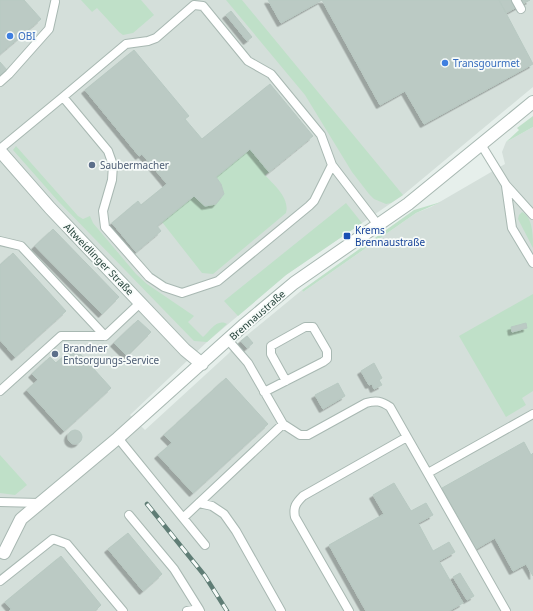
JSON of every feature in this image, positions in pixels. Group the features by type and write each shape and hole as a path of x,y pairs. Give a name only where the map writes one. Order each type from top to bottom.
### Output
{"street":[{"name":"Brennaustraße","path":"2,554 21,519 118,438 228,340 294,284 408,204 482,146 533,102"},
{"name":"Altweidlinger Straße","path":"0,150 50,208 185,350 202,364"}],"lane":[{"path":"516,0 521,9"},
{"path":"0,82 49,29 55,2"},
{"path":"0,150 126,44 148,41 156,38 194,5 199,5 203,6 248,61 271,74 321,135 332,165 378,225"},
{"path":"63,97 108,151 113,165 112,180 103,211 105,227 149,277 164,288 182,293 218,281 309,206 314,201 332,165"},
{"path":"482,146 506,185 533,215"},
{"path":"506,185 512,228 533,264"},
{"path":"0,241 21,246 105,336"},
{"path":"0,391 61,336 105,336 140,303"},
{"path":"264,392 286,381 327,359 327,351 313,327 305,327 272,346 271,354 286,381"},
{"path":"228,340 248,363 283,424 300,435 308,435 374,400 383,402 390,407 506,611"},
{"path":"428,473 533,414"},
{"path":"183,518 283,424"},
{"path":"349,611 295,517 294,509 297,502 303,496 407,437"},
{"path":"118,438 205,545"},
{"path":"0,502 40,503"},
{"path":"199,503 212,506 224,514 236,531 281,611"},
{"path":"130,515 174,569 200,610 187,611"},
{"path":"0,581 53,540 67,544 123,611"}],"shaded area":[{"path":"0,0 533,0 533,87 403,195 286,275 207,342 130,415 145,430 228,354 240,341 302,290 303,292 416,213 431,207 505,164 502,152 506,142 533,127 533,611 0,611"}],"green space":[{"path":"81,0 141,0 154,15 133,33 123,35 97,8 92,12"},
{"path":"226,0 242,0 403,195 391,203 386,204 374,199 369,194 352,172 305,95"},
{"path":"533,116 533,127 506,142 519,130 517,128"},
{"path":"16,146 78,216 83,219 90,216 93,223 136,274 147,284 194,316 188,322 203,337 217,324 227,324 207,342 194,341 58,201 13,150"},
{"path":"250,149 269,172 265,175 277,187 286,202 286,213 213,274 202,273 162,222 194,196 205,206 216,204 224,194 221,184 216,177"},
{"path":"441,202 416,213 303,292 302,290 414,210"},
{"path":"346,203 362,223 286,275 238,316 224,301"},
{"path":"522,212 526,214 530,222 533,248 518,219"},
{"path":"533,294 533,391 522,398 526,405 506,417 459,336"},
{"path":"0,455 27,485 15,495 0,493"}],"building":[{"name":"OBI","path":"0,0 24,0 41,19 0,54"},
{"path":"268,0 322,0 281,23"},
{"name":"Transgourmet","path":"322,0 499,0 533,64 424,124 405,91 380,105"},
{"path":"499,0 530,0 506,13"},
{"path":"231,11 252,37 247,41 226,15"},
{"path":"134,50 189,116 185,119 202,139 270,84 313,136 269,172 250,149 216,177 221,184 224,194 216,204 205,206 194,196 157,226 161,231 136,252 112,223 138,201 141,205 167,184 142,154 139,156 85,90"},
{"name":"OBI","path":"0,62 7,70 0,75"},
{"path":"53,229 119,297 102,314 35,246"},
{"path":"13,253 66,311 15,357 0,340 0,265"},
{"path":"138,320 151,332 127,356 114,343"},
{"path":"526,323 527,328 512,332 511,327"},
{"path":"247,336 253,343 247,348 241,341"},
{"path":"74,347 111,388 64,431 27,390 38,380 32,374 50,357 56,363"},
{"path":"374,363 382,378 379,380 382,385 374,389 372,384 369,385 361,371"},
{"path":"226,378 268,424 193,493 158,455 172,443 164,435"},
{"path":"338,383 345,396 323,409 315,395"},
{"path":"72,430 78,430 82,434 82,440 78,444 72,444 68,440 68,434"},
{"path":"524,442 531,455 533,453 533,576 526,564 513,571 495,538 476,549 442,488"},
{"path":"394,483 411,511 426,503 433,515 418,523 433,551 449,542 455,552 439,561 463,603 449,611 366,611 329,545 384,514 373,495"},
{"path":"128,533 162,574 143,591 108,549"},
{"path":"61,556 101,605 95,611 9,611 11,609 5,602"},
{"path":"460,573 474,596 467,600 453,577"}],"railway":[{"path":"147,504 205,576 227,611"}],"place":[{"name":"OBI","path":"10,36"},
{"name":"Transgourmet","path":"445,63"},
{"name":"Saubermacher","path":"92,165"},
{"name":"Krems Brennaustraße","path":"347,236"},
{"name":"Brandner Entsorgungs-Service","path":"55,354"}]}
